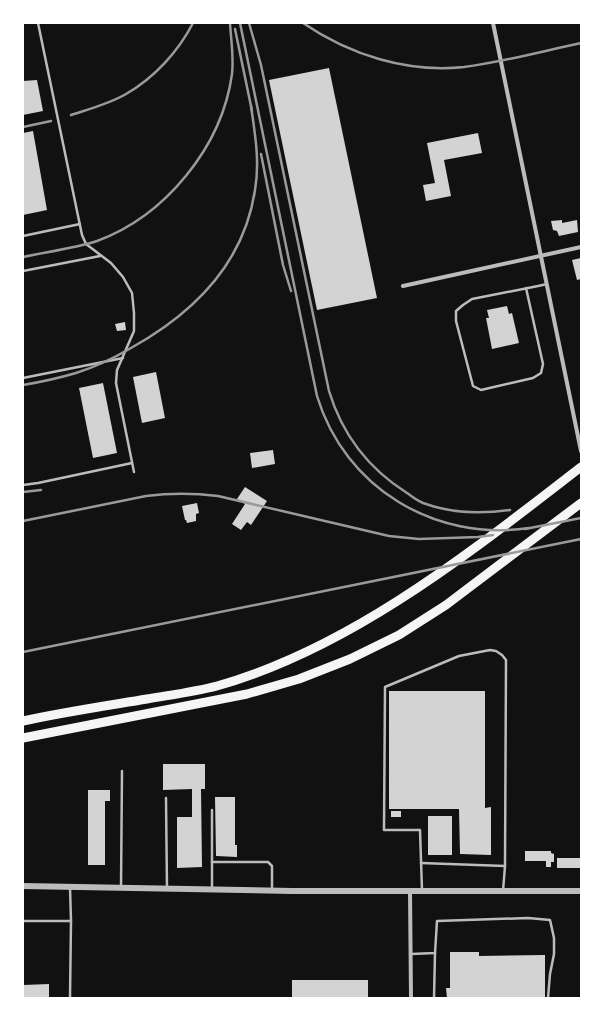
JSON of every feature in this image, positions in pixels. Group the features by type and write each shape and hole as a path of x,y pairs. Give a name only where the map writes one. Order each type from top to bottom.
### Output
{"highway":[{"path":"23,721 218,686 269,668 294,657 344,633 419,587 480,544 581,468"},
{"path":"23,738 220,700 306,677 350,659 399,634 446,605 581,502"}],"street":[{"path":"493,23 581,450"},
{"path":"403,286 581,247"},
{"path":"23,886 272,891 581,891"},
{"path":"410,891 411,998"}],"lane":[{"path":"38,23 82,235 86,244 111,263 123,278 132,293 134,331 117,370 116,383 134,472"},
{"path":"23,236 80,224"},
{"path":"23,271 100,256"},
{"path":"526,288 543,364 542,373 533,378 481,390 473,386 456,321 456,311 463,304 472,299 526,288 547,284"},
{"path":"23,378 123,358"},
{"path":"23,485 132,463"},
{"path":"422,891 420,830 384,830 385,687 459,656 490,650 496,651 506,660 505,866 503,891"},
{"path":"121,888 122,771"},
{"path":"166,798 167,889"},
{"path":"212,810 212,890"},
{"path":"212,862 268,862 272,866 272,891"},
{"path":"422,864 505,866"},
{"path":"70,887 70,998"},
{"path":"434,998 437,921 528,918 550,920 554,938 554,954 550,974 548,998"},
{"path":"23,921 71,921"},
{"path":"411,954 435,953"}],"building":[{"path":"329,68 377,298 317,310 269,80"},
{"path":"37,80 43,111 23,115 23,81"},
{"path":"33,131 47,210 23,215 23,133"},
{"path":"478,133 482,153 444,160 451,196 426,201 423,185 435,183 427,143"},
{"path":"562,220 562,223 577,220 578,232 559,236 557,231 553,230 551,221"},
{"path":"581,258 581,279 577,280 572,260"},
{"path":"507,306 509,314 512,313 519,343 492,349 486,318 489,318 487,310"},
{"path":"125,322 126,330 117,331 115,324"},
{"path":"156,372 165,418 142,423 133,377"},
{"path":"103,383 117,453 93,458 79,388"},
{"path":"273,450 275,464 252,468 250,453"},
{"path":"245,487 267,501 251,525 247,522 241,530 232,524 245,504 237,499"},
{"path":"197,503 199,513 196,514 196,521 187,523 182,506"},
{"path":"389,691 485,691 485,808 491,807 491,855 460,854 459,809 389,809"},
{"path":"163,764 205,764 205,789 201,789 202,867 177,868 177,817 192,817 192,789 163,790"},
{"path":"88,790 110,790 110,801 105,801 105,865 88,865"},
{"path":"215,797 235,797 235,845 237,845 237,857 216,856"},
{"path":"391,811 401,811 401,817 391,817"},
{"path":"428,816 452,816 452,855 428,855"},
{"path":"525,851 551,851 551,853 554,854 554,862 551,862 551,867 546,867 546,861 525,861"},
{"path":"557,858 581,858 580,868 557,868"},
{"path":"450,952 479,952 479,956 545,955 545,998 447,998 446,988 450,988"},
{"path":"292,980 368,980 368,998 292,998"},
{"path":"49,984 49,998 23,998 23,985"}],"railway":[{"path":"71,115 113,101 136,88 156,72 173,54 193,23"},
{"path":"23,257 97,241 122,230 145,215 167,196 186,176 203,152 216,127 226,101 233,68 230,23"},
{"path":"240,23 317,396 330,429 349,457 372,482 398,502 428,517 460,526 494,530 529,528"},
{"path":"249,23 261,65 329,391 341,422 349,436 369,462 393,483 421,502 447,510 468,512 510,510"},
{"path":"303,23 321,34 360,53 400,64 421,67 443,68 479,65 581,43"},
{"path":"235,29 252,111"},
{"path":"23,385 76,373 118,355 154,334 175,319 195,302 212,284 228,263 240,241 249,217 255,190 257,158 251,106"},
{"path":"23,127 51,121"},
{"path":"261,154 283,265 291,291"},
{"path":"23,492 41,490"},
{"path":"23,521 146,496 191,494 218,496 389,536 419,539 493,535"},
{"path":"525,529 581,518"},
{"path":"23,652 581,539"}]}
